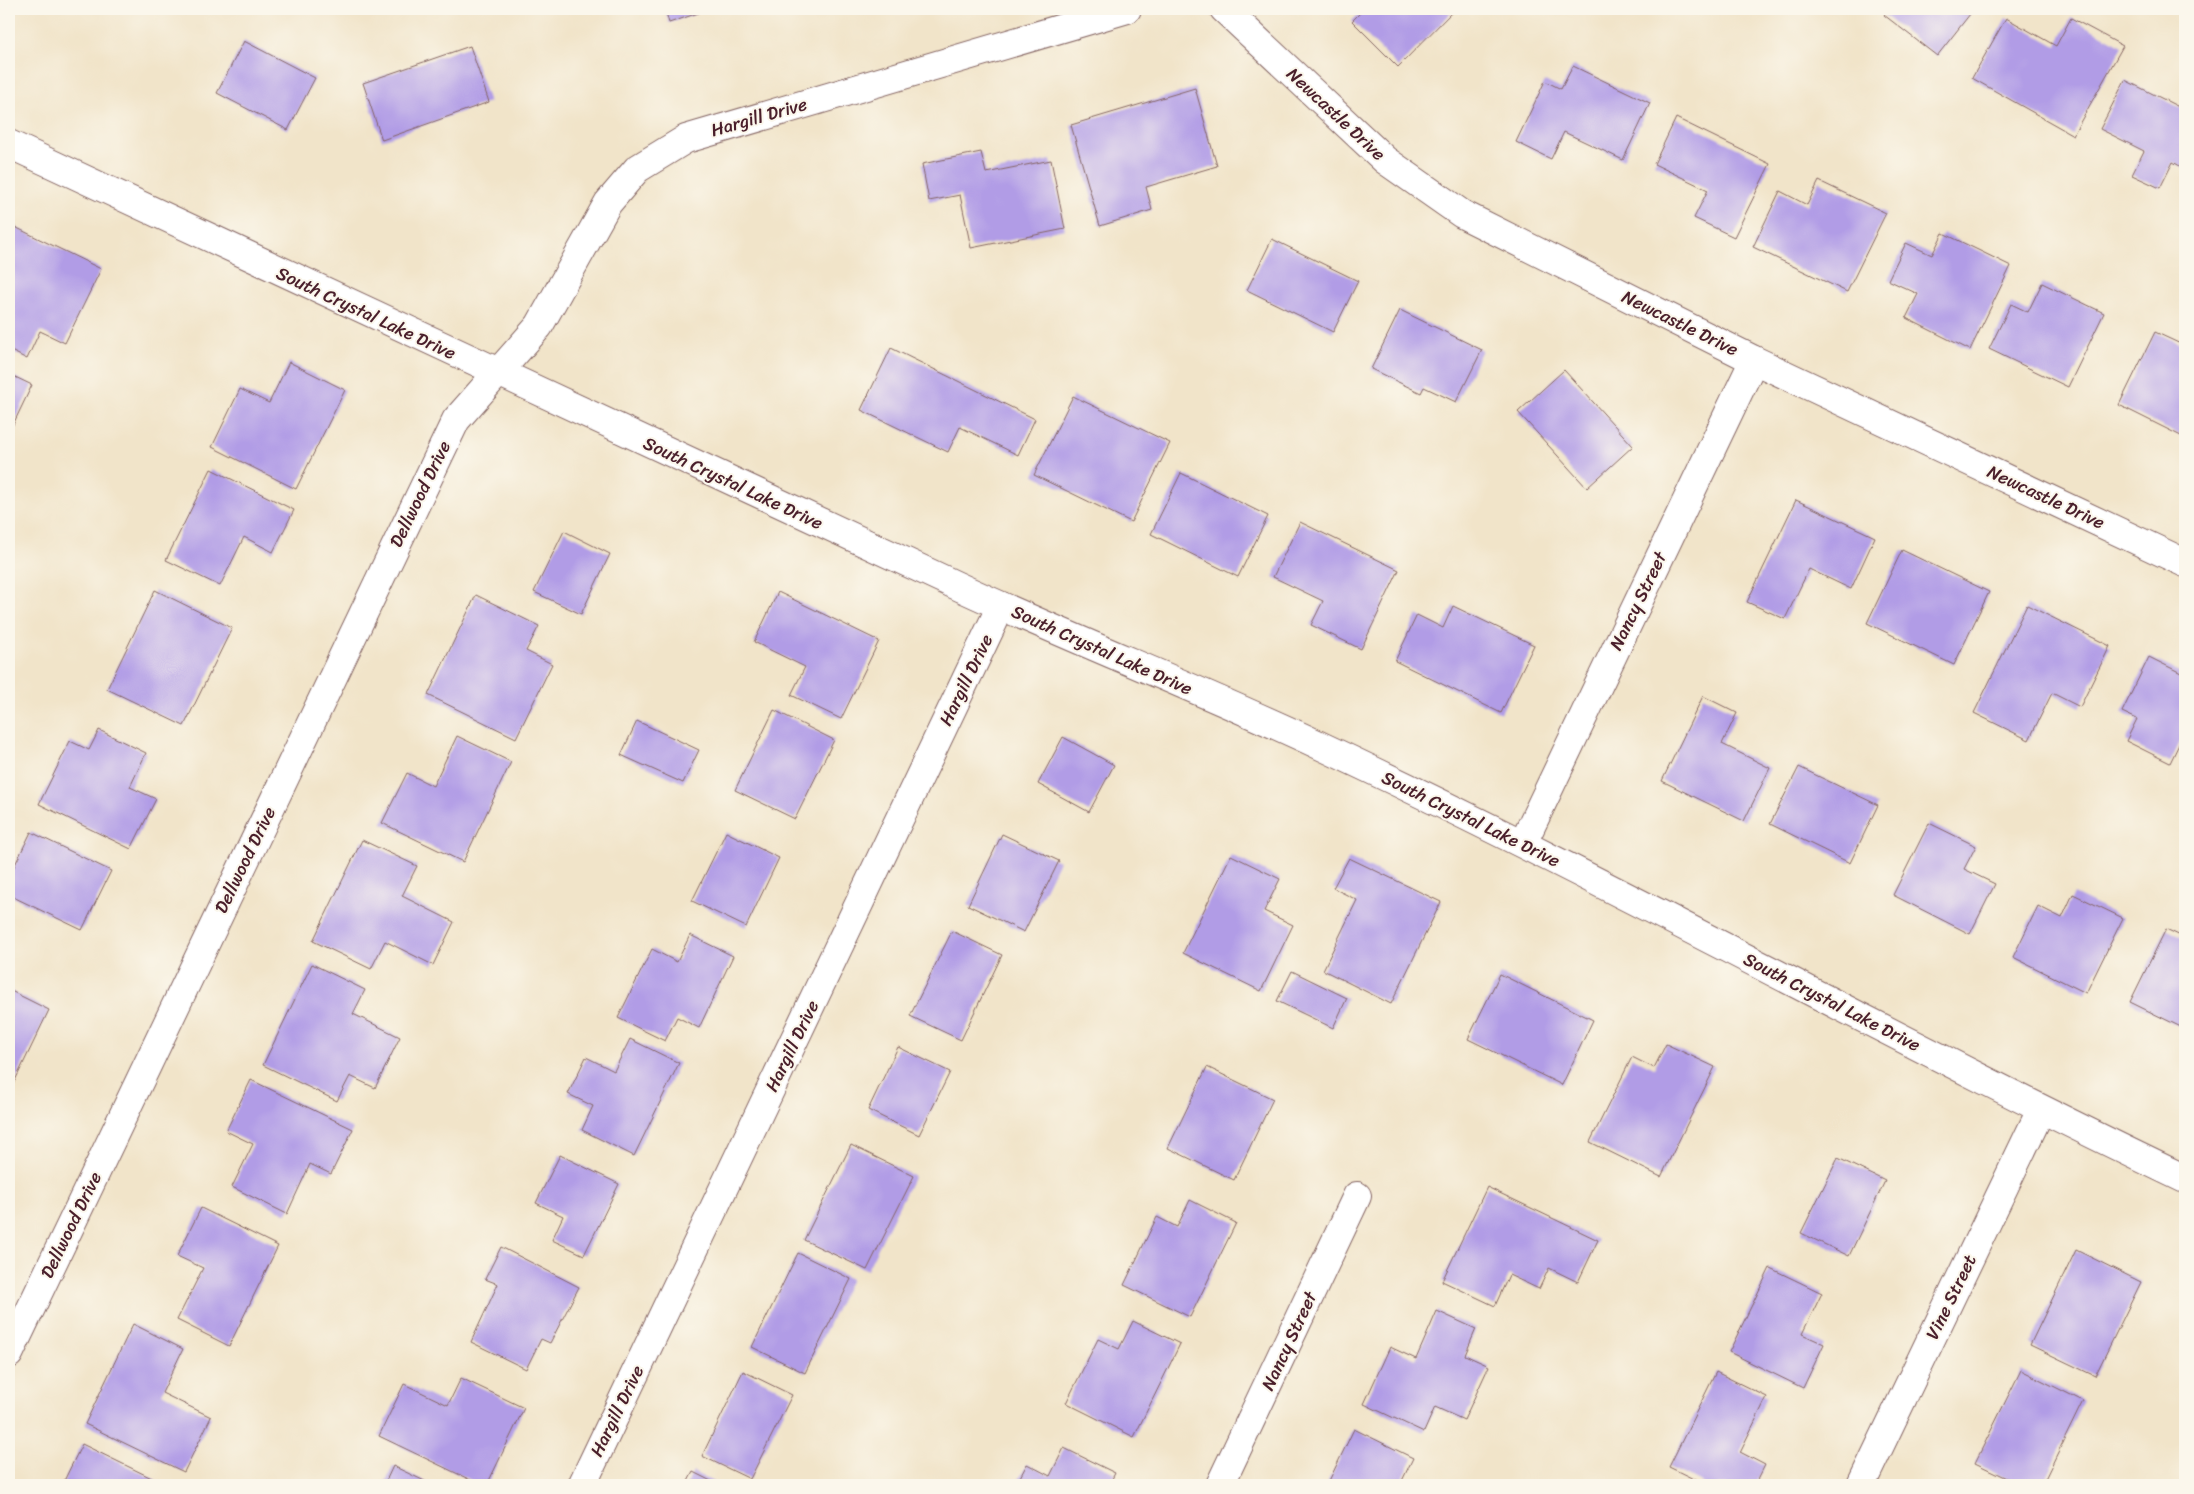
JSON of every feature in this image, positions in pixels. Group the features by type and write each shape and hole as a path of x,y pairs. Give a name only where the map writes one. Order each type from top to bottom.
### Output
{"street":[{"name":"Hargill Drive","path":"497,375 539,326 608,203 637,170 686,139 1127,9"},
{"name":"Newcastle Drive","path":"1224,9 1385,160 1462,214 1754,360 2185,562"},
{"name":"South Crystal Lake Drive","path":"9,144 497,375 1001,606 1313,742 1523,843 2040,1110 2185,1179"},
{"name":"Nancy Street","path":"1523,843 1754,360"},
{"name":"Dellwood Drive","path":"9,1354 456,420 497,375"},
{"name":"Hargill Drive","path":"582,1485 1001,606"},
{"name":"Vine Street","path":"1861,1485 2040,1110"},
{"name":"Nancy Street","path":"1220,1485 1357,1196"}],"building":[{"path":"665,9 710,9 669,23"},
{"path":"1364,9 1455,9 1398,67 1352,21"},
{"path":"1889,9 1974,9 1937,56 1884,15"},
{"path":"2006,18 2056,46 2071,18 2123,46 2073,135 1972,78"},
{"path":"244,41 315,78 288,130 217,93"},
{"path":"470,46 489,102 382,140 363,83"},
{"path":"1573,66 1650,103 1623,160 1564,132 1551,159 1516,142 1545,81 1561,89"},
{"path":"2125,80 2183,109 2185,104 2185,169 2173,162 2160,188 2132,175 2144,151 2100,129"},
{"path":"1195,88 1217,166 1146,187 1152,210 1100,226 1071,125"},
{"path":"1676,118 1770,164 1734,237 1694,218 1708,190 1654,164"},
{"path":"981,152 986,173 1051,160 1065,229 971,248 960,195 929,201 922,164"},
{"path":"1819,181 1886,213 1847,292 1753,247 1780,191 1807,205"},
{"path":"15,227 101,269 65,343 40,331 27,359 9,350 9,240"},
{"path":"1943,233 2011,266 1970,350 1906,318 1918,294 1888,280 1906,243 1932,255"},
{"path":"1272,239 1358,281 1333,332 1247,290"},
{"path":"2042,283 2104,313 2068,387 1989,349 2011,304 2028,312"},
{"path":"1400,310 1482,350 1456,402 1424,387 1421,393 1371,369"},
{"path":"2155,332 2185,346 2185,438 2119,405"},
{"path":"891,348 1035,419 1018,455 960,427 948,452 861,410"},
{"path":"289,362 345,390 296,489 212,447 240,389 269,403"},
{"path":"1564,370 1633,446 1587,488 1518,412"},
{"path":"9,374 32,385 9,433"},
{"path":"1073,396 1170,443 1131,522 1034,475"},
{"path":"211,469 294,510 273,552 244,537 220,586 166,560"},
{"path":"1181,473 1268,516 1238,577 1151,534"},
{"path":"1796,500 1875,537 1851,589 1809,569 1785,619 1747,602"},
{"path":"1300,522 1399,570 1361,649 1311,625 1323,601 1273,577"},
{"path":"564,531 610,554 581,614 534,592"},
{"path":"1902,550 1989,592 1954,665 1867,623"},
{"path":"155,590 232,628 184,726 107,689"},
{"path":"778,592 879,641 841,719 791,695 805,667 754,642"},
{"path":"476,595 539,626 526,651 552,664 516,738 428,695"},
{"path":"2027,605 2110,646 2080,707 2052,693 2029,740 1974,713"},
{"path":"1453,606 1534,645 1501,713 1395,661 1417,615 1443,628"},
{"path":"2149,657 2185,675 2185,740 2182,738 2170,763 2126,741 2137,719 2122,712"},
{"path":"1703,696 1737,713 1722,744 1770,768 1744,821 1662,781"},
{"path":"774,710 834,740 795,819 735,790"},
{"path":"637,721 699,750 683,783 621,755"},
{"path":"99,730 146,753 130,787 156,799 131,849 39,804 70,741 89,750"},
{"path":"457,736 511,762 463,862 382,823 407,773 433,786"},
{"path":"1063,737 1114,765 1089,812 1038,784"},
{"path":"1799,767 1878,805 1850,863 1770,824"},
{"path":"1929,823 1976,846 1964,869 1995,884 1970,934 1893,895"},
{"path":"31,832 111,871 82,930 9,895 9,877"},
{"path":"726,832 779,858 746,927 692,901"},
{"path":"1002,834 1059,861 1024,932 968,905"},
{"path":"362,840 417,866 402,896 454,922 433,965 385,941 371,969 313,941"},
{"path":"1231,855 1280,879 1264,911 1293,925 1261,991 1183,953"},
{"path":"1349,858 1441,902 1391,1004 1323,970 1357,900 1333,888"},
{"path":"2073,894 2123,918 2086,993 2013,957 2038,906 2062,918"},
{"path":"2166,929 2185,938 2185,1029 2130,1002"},
{"path":"952,931 1002,955 961,1040 910,1016"},
{"path":"690,935 733,956 699,1028 677,1017 665,1041 618,1018 652,949 677,962"},
{"path":"312,964 365,990 353,1014 400,1037 375,1088 350,1076 337,1101 263,1065"},
{"path":"1292,971 1347,998 1333,1028 1277,1001"},
{"path":"1500,974 1593,1020 1562,1085 1468,1039"},
{"path":"9,990 49,1010 9,1093"},
{"path":"630,1039 679,1063 634,1156 582,1130 593,1106 568,1094 586,1057 614,1071"},
{"path":"1666,1044 1715,1067 1661,1177 1590,1142 1632,1057 1654,1068"},
{"path":"898,1047 950,1072 919,1135 868,1110"},
{"path":"1207,1067 1273,1099 1234,1180 1168,1148"},
{"path":"251,1080 353,1129 331,1174 310,1164 287,1214 232,1187 253,1144 226,1131"},
{"path":"851,1145 914,1176 867,1270 804,1240"},
{"path":"560,1155 619,1184 584,1255 552,1240 563,1216 536,1203"},
{"path":"1838,1158 1885,1181 1849,1256 1801,1233"},
{"path":"1487,1187 1598,1240 1578,1282 1549,1268 1539,1289 1509,1275 1495,1306 1442,1281"},
{"path":"1190,1200 1236,1223 1190,1317 1124,1285 1157,1217 1177,1227"},
{"path":"201,1208 278,1246 229,1346 177,1320 203,1268 177,1256"},
{"path":"501,1247 579,1287 550,1343 541,1339 526,1369 471,1342 498,1284 485,1279"},
{"path":"2076,1250 2141,1282 2095,1376 2030,1345"},
{"path":"798,1253 851,1279 805,1373 752,1347"},
{"path":"1770,1268 1822,1293 1802,1334 1824,1344 1803,1388 1729,1352"},
{"path":"1437,1311 1476,1329 1465,1355 1489,1366 1464,1420 1435,1407 1424,1432 1364,1404 1390,1347 1416,1359"},
{"path":"1133,1321 1180,1344 1134,1437 1066,1403 1098,1339 1119,1349"},
{"path":"133,1324 183,1349 162,1393 211,1417 184,1472 85,1424"},
{"path":"2021,1370 2083,1401 2042,1485 2021,1485 1975,1463"},
{"path":"743,1371 792,1395 750,1479 702,1456"},
{"path":"1716,1372 1767,1397 1740,1452 1765,1465 1755,1485 1706,1485 1669,1467"},
{"path":"461,1378 524,1408 487,1485 481,1485 379,1436 404,1384 448,1405"},
{"path":"1354,1429 1413,1458 1400,1485 1327,1485"},
{"path":"82,1444 166,1485 62,1485"},
{"path":"1064,1448 1115,1473 1109,1485 1016,1485 1027,1464 1050,1476"},
{"path":"393,1466 433,1485 384,1485"},
{"path":"693,1472 719,1485 686,1485"}]}
